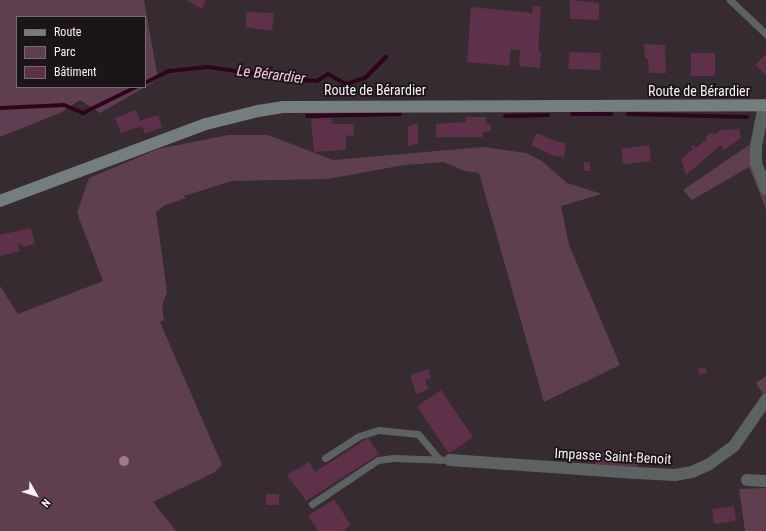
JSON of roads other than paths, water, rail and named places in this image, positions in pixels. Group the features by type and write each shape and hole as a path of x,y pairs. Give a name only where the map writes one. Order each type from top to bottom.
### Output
{"main road":[{"name":"Route de Bérardier","path":"0,201 206,124 258,111 283,107 764,112"}],"street":[{"path":"764,112 756,146 756,163 766,189"},
{"name":"Impasse Saint-Benoit","path":"445,460 636,474 674,475 692,472 708,465 734,446 766,400"},
{"path":"747,480 766,481"}],"lane":[{"path":"730,0 766,34"},
{"path":"325,458 359,436 379,430 414,432 445,460"},
{"path":"312,504 378,460 393,458 445,460"}],"waterway":[{"name":"Le Bérardier","path":"146,82 169,71 208,67 298,80 317,81 328,74 346,84 365,78 386,57"},
{"name":"Le Bérardier","path":"0,108 64,105 83,113 134,88"},
{"path":"307,116 400,114"},
{"path":"572,114 611,114"},
{"path":"628,114 747,117"},
{"path":"505,116 548,115"}]}
